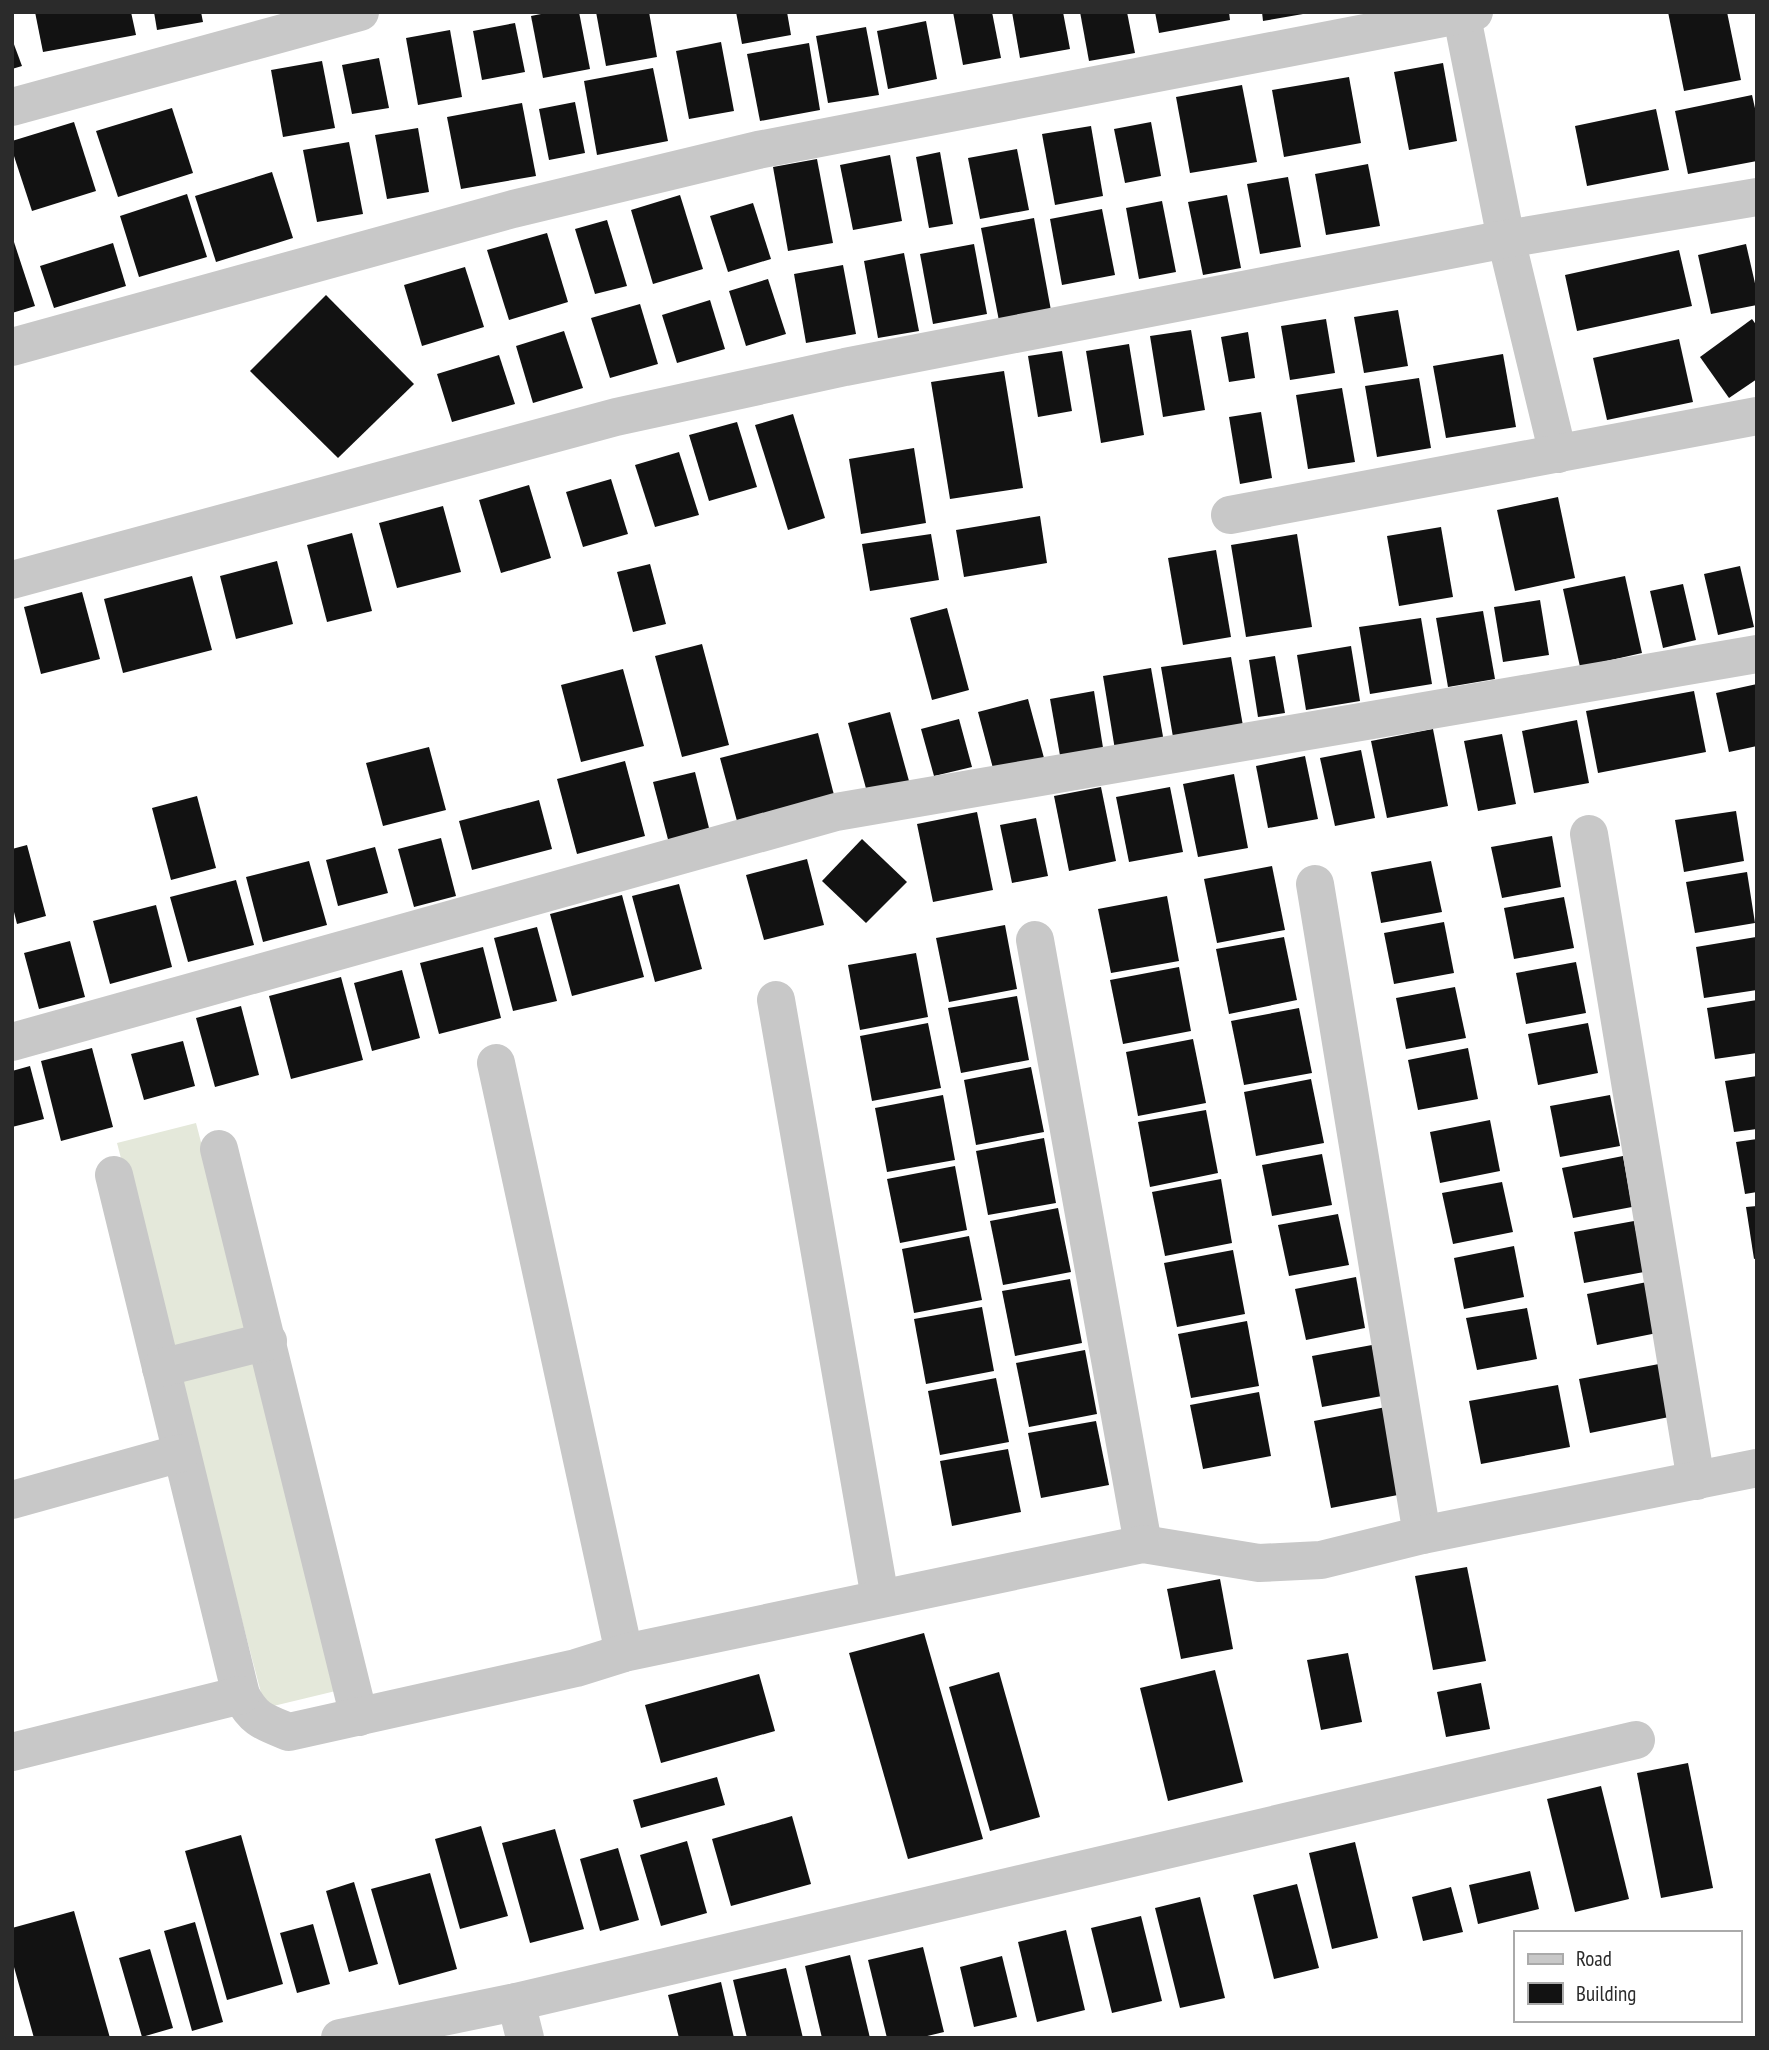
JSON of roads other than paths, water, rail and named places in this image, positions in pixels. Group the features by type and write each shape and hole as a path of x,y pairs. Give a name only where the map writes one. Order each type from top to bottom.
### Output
{"street":[{"path":"12,107 360,12"},
{"path":"12,347 513,209 758,150 1466,13 1506,239 1558,454"},
{"path":"12,580 616,416 845,367 1506,239 1757,197"},
{"path":"1230,515 1757,416"},
{"path":"12,1042 836,812 1757,654"},
{"path":"1589,834 1696,1481"},
{"path":"1315,884 1422,1535"},
{"path":"1035,940 1143,1544"},
{"path":"776,1000 880,1598"},
{"path":"496,1063 624,1653"},
{"path":"219,1149 359,1717"},
{"path":"114,1175 241,1695 250,1712 261,1721 289,1732 576,1668 624,1653 1143,1544 1259,1563 1321,1560 1422,1535 1757,1468"},
{"path":"162,1368 268,1341"},
{"path":"12,1500 181,1453"},
{"path":"12,1752 241,1695"},
{"path":"340,2038 521,2020 1636,1740"}]}
